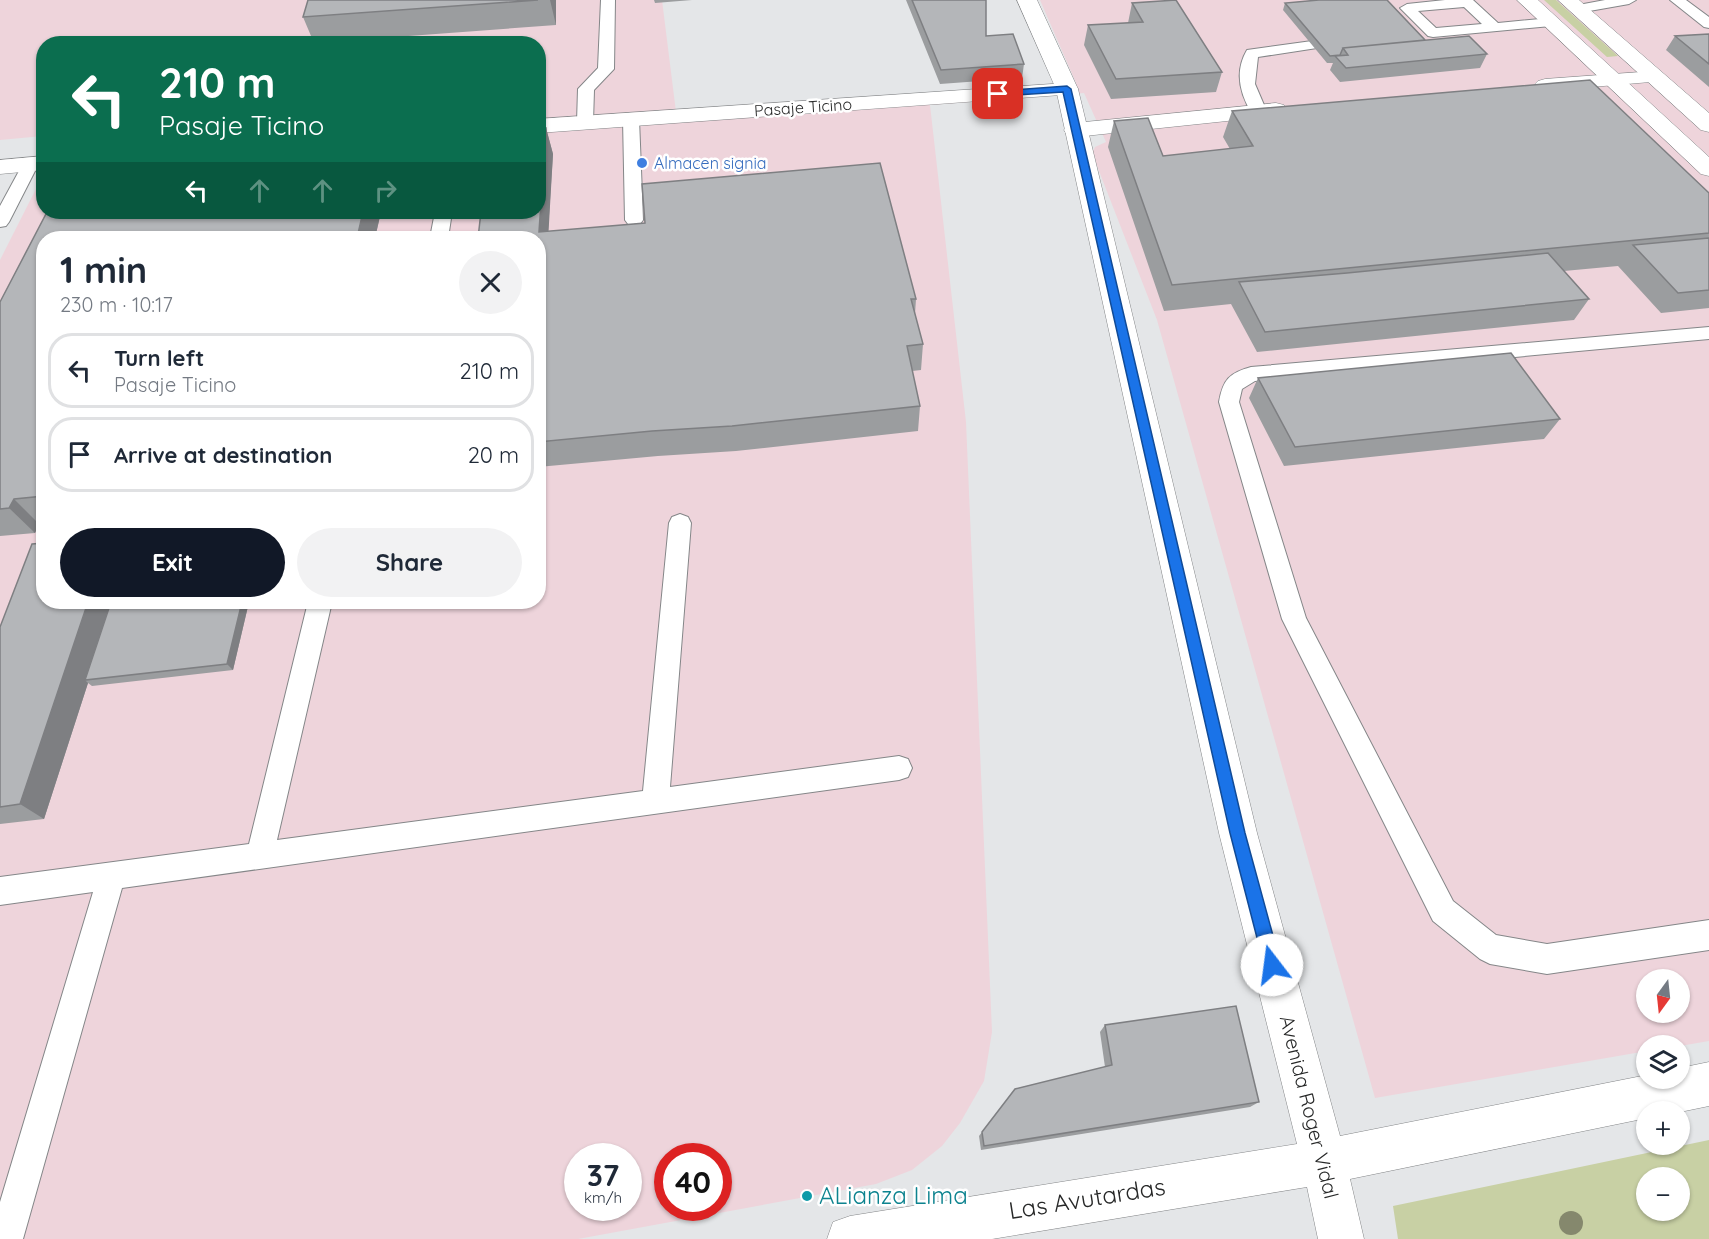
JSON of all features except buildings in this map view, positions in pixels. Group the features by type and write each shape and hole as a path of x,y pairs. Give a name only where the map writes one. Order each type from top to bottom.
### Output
{"street":[{"name":"Avenida Roger Vidal","path":"1027,0 1067,89 1238,833 1324,1162 1341,1239"},
{"path":"1527,0 1709,169"},
{"path":"1573,4 1709,125"},
{"path":"1530,87 1655,77"},
{"name":"Pasaje Ticino","path":"546,125 1067,89"},
{"path":"1075,129 1295,109"},
{"path":"0,166 34,164"},
{"name":"Las Avutardas","path":"850,1239 1324,1162 1709,1084"}],"lane":[{"path":"585,122 586,89 606,69 608,0"},
{"path":"1573,4 1629,0"},
{"path":"1677,0 1709,24"},
{"path":"1433,33 1407,8 1467,2 1494,27"},
{"path":"1411,35 1551,22"},
{"path":"1260,112 1246,90 1246,70 1252,53 1312,45"},
{"path":"631,119 634,220"},
{"path":"0,222 27,171 34,164"},
{"path":"1709,333 1251,374 1232,385 1229,402 1294,619 1443,911 1490,949 1547,959 1709,935"},
{"path":"655,801 680,523"},
{"path":"260,855 318,609"},
{"path":"0,891 899,768"},
{"path":"6,1239 112,875"}],"shaded area":[{"path":"0,0 662,0 676,112 1076,83 1040,0 1709,0 1709,1041 1690,1044 1690,1035 1636,1035 1636,1053 1375,1098 1157,320 1092,153 1095,147 1106,142 1084,93 930,105 966,422 992,1032 984,1081 960,1123 942,1146 912,1170 876,1184 732,1211 732,1143 654,1143 654,1221 676,1221 578,1239 0,1239 0,260 36,189 36,219 546,219 546,36 36,36 36,137 0,140"}],"green space":[{"path":"1544,0 1556,0 1618,56 1607,57"},
{"path":"1709,1140 1709,1239 1398,1239 1393,1206 1637,1155 1690,1155 1690,1144"}],"place":[{"name":"Almacen signia","path":"642,163"},
{"name":"ALianza Lima","path":"807,1196"}],"route":[{"path":"998,94 1067,89 1238,833 1272,965"}]}
